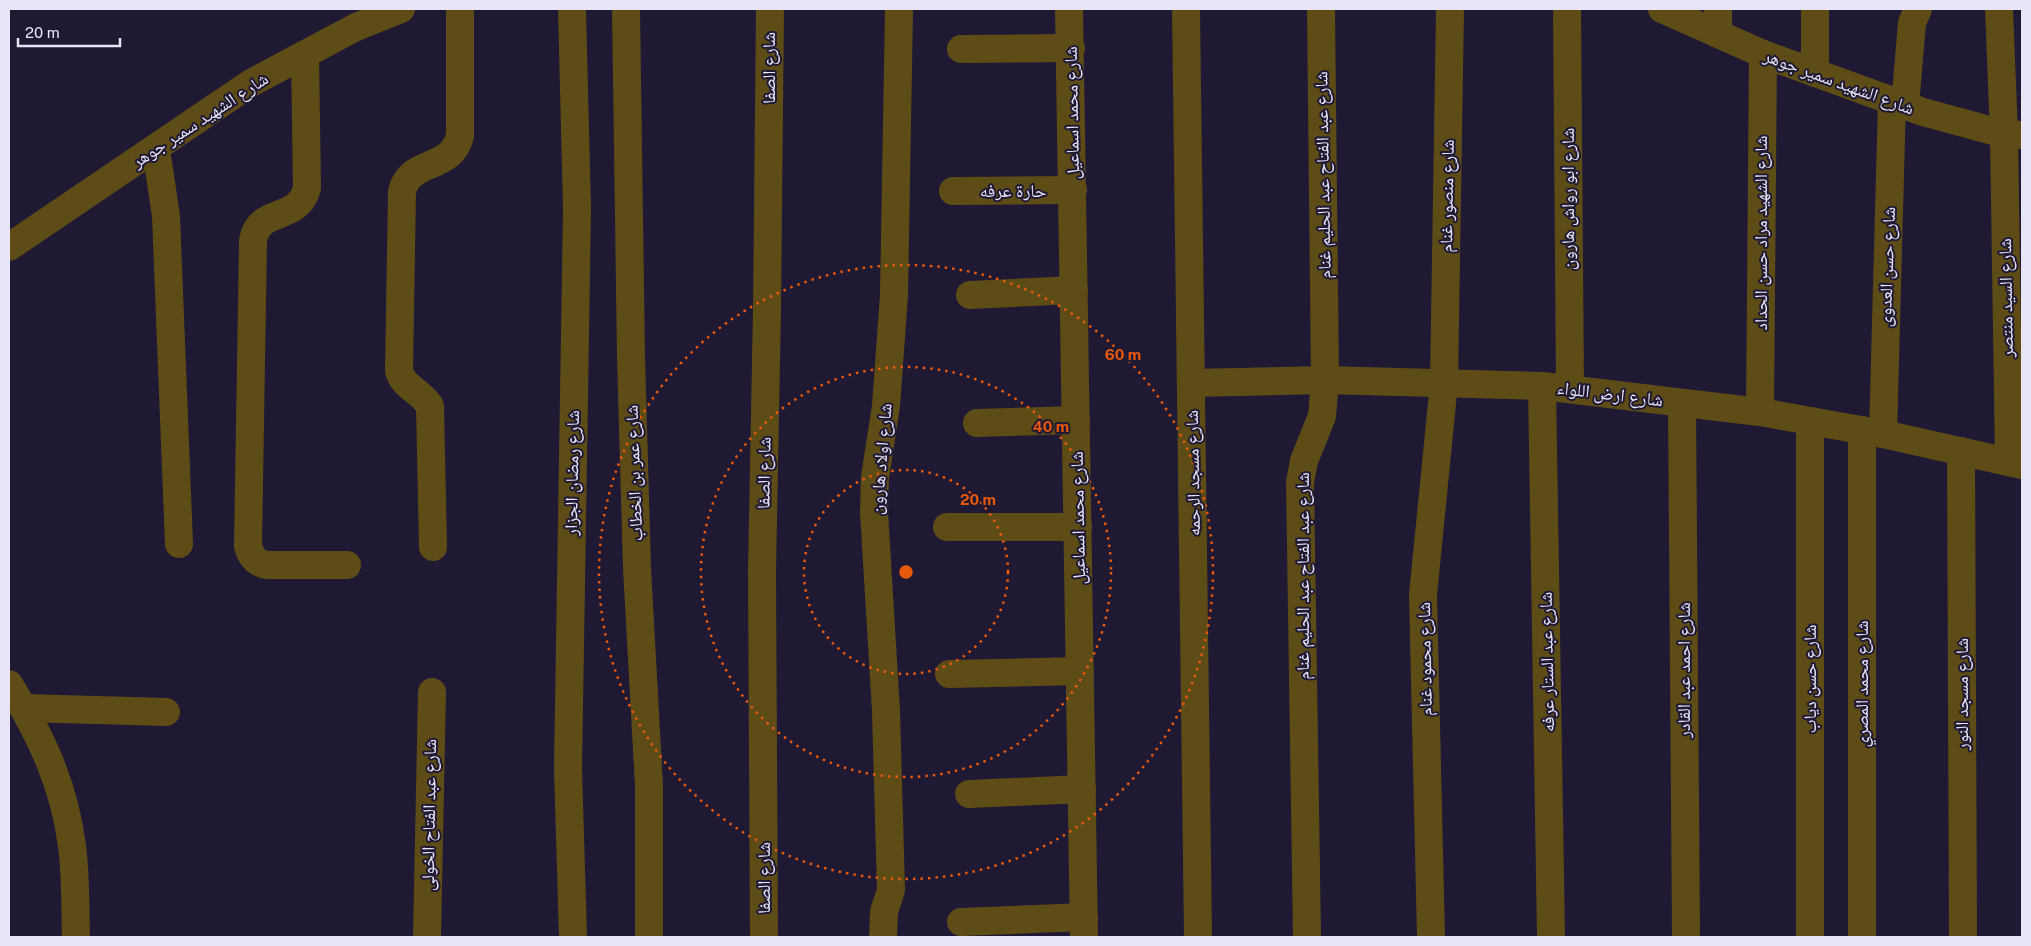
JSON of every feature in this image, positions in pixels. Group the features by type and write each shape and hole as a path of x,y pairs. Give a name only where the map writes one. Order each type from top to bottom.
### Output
{"street":[{"name":"شارع الشهيد سمير جوهر","path":"9,247 251,83 356,27 401,9"},
{"path":"433,547 430,406 425,398 405,384 398,371 402,192 404,183 410,176 451,155 458,146 460,136 460,9"},
{"name":"شارع رمضان الجزار","path":"572,9 577,209 568,769 574,937"},
{"name":"شارع عمر بن الخطاب","path":"626,9 631,357 637,568 649,786 649,937"},
{"name":"شارع الصفا","path":"764,937 762,572 768,309 770,9"},
{"name":"شارع اولاد هارون","path":"883,937 884,912 891,890 886,710 874,512 875,477 886,406 894,295 899,9"},
{"name":"شارع محمد اسماعيل","path":"1070,9 1084,927"},
{"name":"شارع مسجد الرحمه","path":"1186,9 1198,937"},
{"name":"شارع عبد الفتاح عبد الحليم غنام","path":"1306,937 1300,482 1304,461 1322,416 1325,380 1321,9"},
{"name":"شارع منصور غنام","path":"1444,382 1450,9"},
{"name":"شارع ابو رواش هارون","path":"1567,9 1570,389"},
{"name":"شارع الشهيد سمير جوهر","path":"1662,9 1718,22 1763,54 1898,103 2013,134"},
{"path":"1815,9 1815,73"},
{"name":"شارع حسن العدوى","path":"1872,432 1898,103 1912,23 1918,9"},
{"path":"1999,9 2013,134"},
{"path":"962,49 1071,48"},
{"name":"شارع الشهيد مراد حسن الحداد","path":"1760,412 1763,54"},
{"path":"306,55 307,188 304,198 297,206 260,224 254,231 248,546 254,559 260,564 346,565"},
{"name":"شارع السيد منتصر","path":"2013,134 2015,463"},
{"path":"156,148 166,216 179,544"},
{"name":"حارة عرفه","path":"953,191 1073,190"},
{"path":"970,294 1074,290"},
{"name":"شارع ارض اللواء","path":"1192,383 1325,380 1542,386 1760,412 1872,432 2015,463"},
{"name":"شارع محمود غنام","path":"1431,937 1423,595 1444,382"},
{"name":"شارع عبد الستار عرفه","path":"1542,386 1551,937"},
{"name":"شارع احمد عبد القادر","path":"1682,403 1686,937"},
{"path":"977,423 1076,420"},
{"name":"شارع حسن دياب","path":"1810,421 1810,937"},
{"name":"شارع محمد المصري","path":"1862,937 1872,432"},
{"name":"شارع مسجد النور","path":"1961,451 1963,937"},
{"path":"947,527 1078,527"},
{"path":"949,674 1080,671"},
{"path":"9,684 25,708 42,740 66,810 76,881 76,937"},
{"name":"شارع عبد الفتاح الخولى","path":"427,937 432,692"},
{"path":"25,708 166,712"},
{"path":"969,794 1082,790"},
{"path":"961,922 1084,927"}]}
